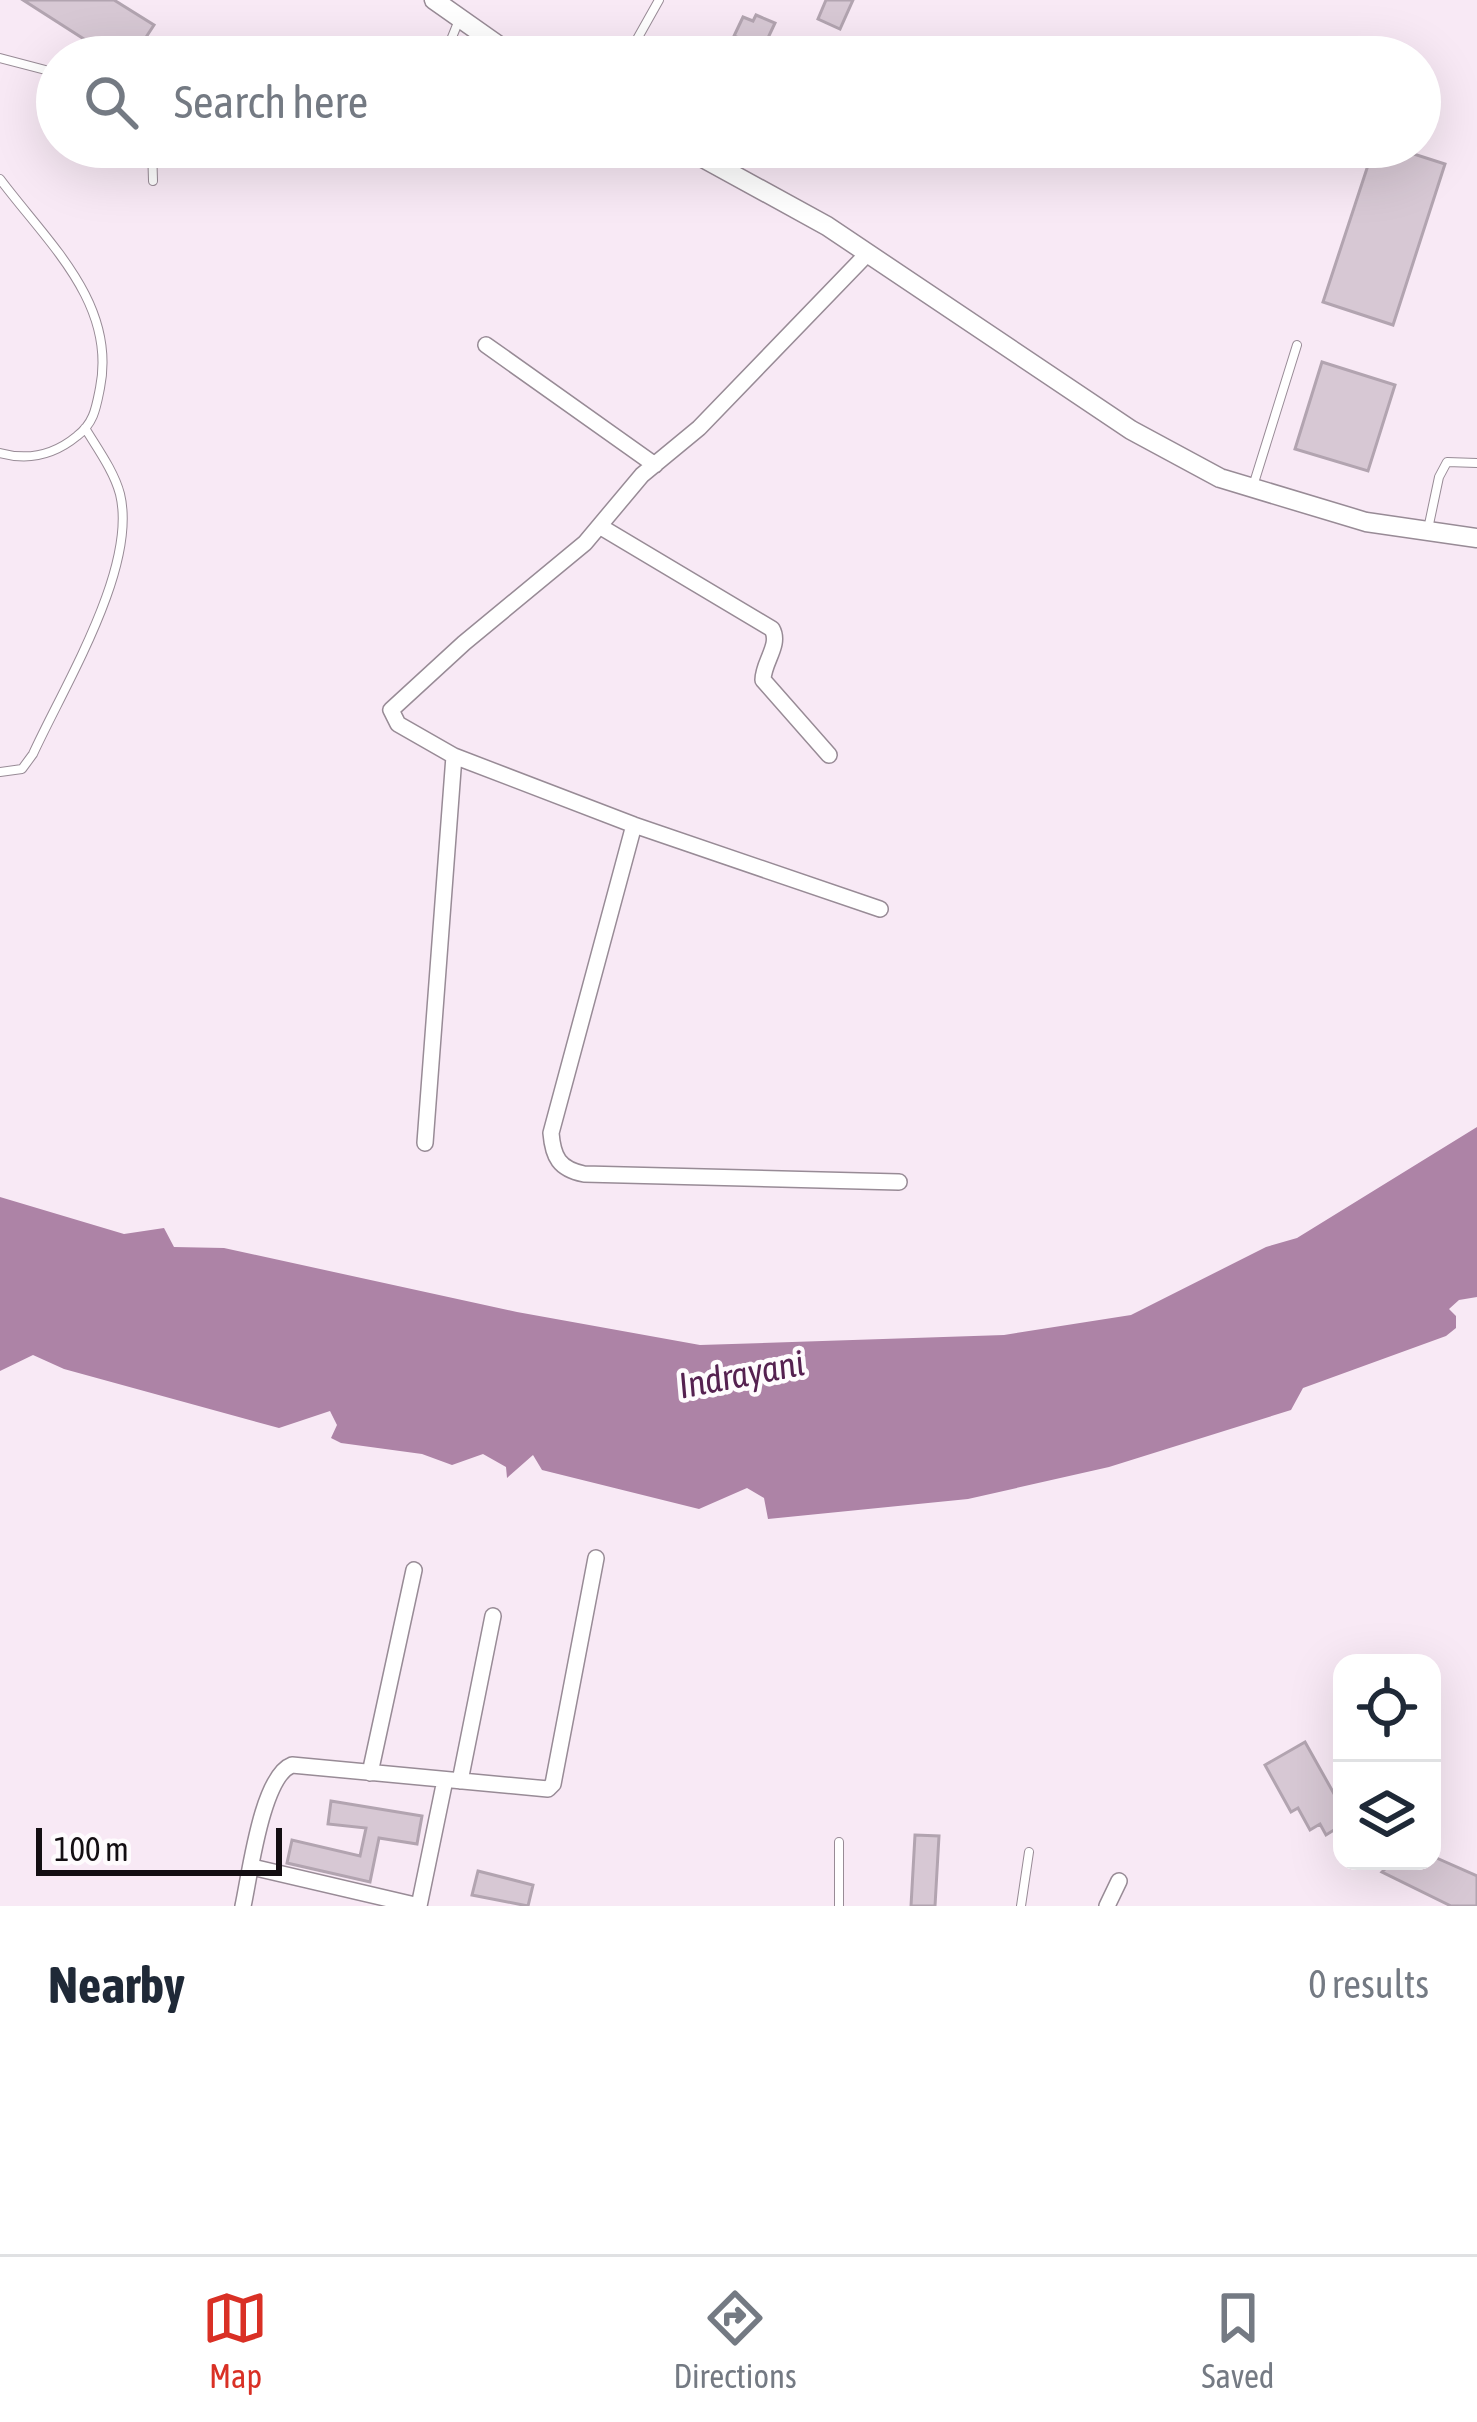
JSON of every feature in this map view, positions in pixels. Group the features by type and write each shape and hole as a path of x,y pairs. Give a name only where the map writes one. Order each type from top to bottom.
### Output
{"street":[{"path":"434,0 483,36"},
{"path":"720,168 868,253 1132,430 1220,478 1366,521 1477,538"},
{"path":"868,253 747,380 655,465 601,527 391,710 398,724 454,756 634,825 880,909"},
{"path":"485,345 655,465"},
{"path":"601,527 772,629 776,641 764,667 764,680 829,755"},
{"path":"425,1143 454,756"},
{"path":"634,825 551,1133 560,1164 584,1174 898,1182"},
{"path":"242,1906 270,1789 284,1768 292,1765 539,1791 553,1784 596,1558"},
{"path":"370,1773 414,1570"},
{"path":"252,1867 419,1906 493,1616"},
{"path":"1107,1906 1119,1881"}],"lane":[{"path":"638,36 659,0"},
{"path":"453,36 459,20"},
{"path":"0,58 36,67"},
{"path":"153,168 153,182"},
{"path":"0,179 86,291 105,364 95,416 85,428 61,448 41,456 0,454"},
{"path":"1253,486 1297,345"},
{"path":"0,772 22,769 33,754 116,574 124,531 119,492 85,428"},
{"path":"1427,531 1447,462 1477,463"},
{"path":"839,1842 839,1906"},
{"path":"1021,1906 1029,1852"}],"water":[{"name":"Indrayani","path":"1477,1127 1477,1297 1459,1300 1449,1309 1456,1316 1456,1328 1446,1336 1303,1388 1291,1410 1109,1467 968,1499 768,1519 764,1498 747,1488 699,1509 542,1470 533,1455 507,1478 506,1467 483,1454 452,1465 422,1454 341,1443 331,1438 337,1425 330,1411 279,1428 64,1369 33,1355 0,1371 0,1197 124,1234 164,1228 174,1247 224,1248 517,1312 700,1345 1004,1335 1131,1315 1266,1247 1297,1238"}],"building":[{"path":"23,0 114,0 154,25 147,36 79,36"},
{"path":"826,0 853,0 840,29 818,19"},
{"path":"756,15 775,23 769,36 734,36 743,17 753,21"},
{"path":"1441,163 1445,164 1393,325 1323,302 1367,168 1441,168"},
{"path":"1322,362 1395,385 1368,471 1295,449"},
{"path":"1305,1742 1333,1792 1333,1831 1326,1835 1320,1824 1310,1830 1298,1808 1291,1812 1265,1765"},
{"path":"331,1801 422,1816 417,1844 379,1838 370,1882 287,1863 292,1840 360,1856 366,1828 328,1824"},
{"path":"915,1835 939,1836 935,1906 911,1906"},
{"path":"1441,1860 1477,1876 1477,1906 1451,1906 1382,1872 1441,1870"},
{"path":"478,1871 533,1885 528,1906 472,1895"}]}
